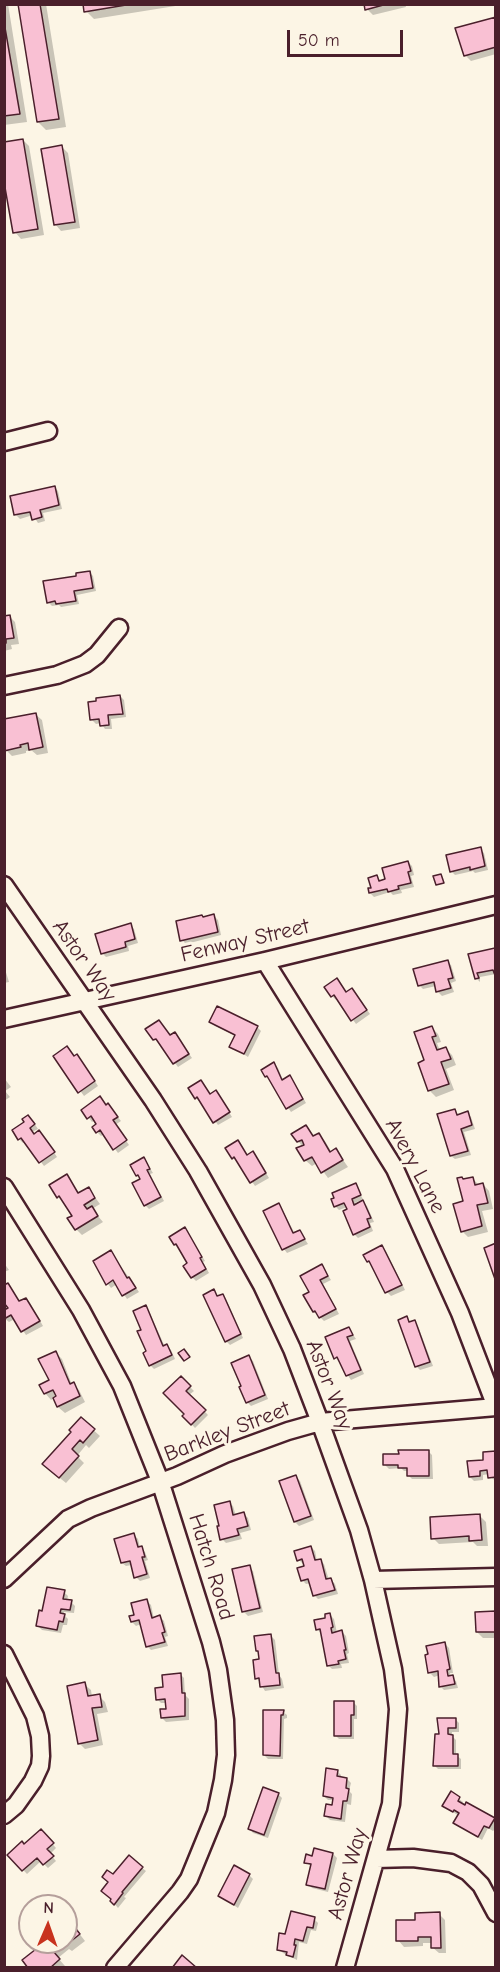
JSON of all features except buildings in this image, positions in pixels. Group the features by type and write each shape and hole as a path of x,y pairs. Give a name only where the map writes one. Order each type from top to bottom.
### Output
{"street":[{"path":"4,442 48,431"},
{"path":"4,686 57,675 85,664 98,655 119,628"},
{"name":"Astor Way","path":"4,885 153,1100 230,1227 262,1285 292,1349 359,1530 393,1669 398,1709 391,1804 345,1968"},
{"name":"Fenway Street","path":"4,1019 265,961 495,905"},
{"name":"Avery Lane","path":"265,961 395,1169 460,1313 483,1368 495,1407"},
{"name":"Hatch Road","path":"4,1187 96,1337 122,1386 160,1481 218,1670 225,1720 226,1755 216,1813 189,1879 115,1968"},
{"name":"Barkley Street","path":"4,1579 68,1519 288,1431 320,1422 495,1407"},
{"path":"373,1580 495,1577"},
{"path":"4,1654 35,1716 40,1736 41,1756 40,1767 33,1781 16,1805 4,1815"},
{"path":"376,1859 413,1858 451,1863 468,1872 481,1884 495,1913"}]}
